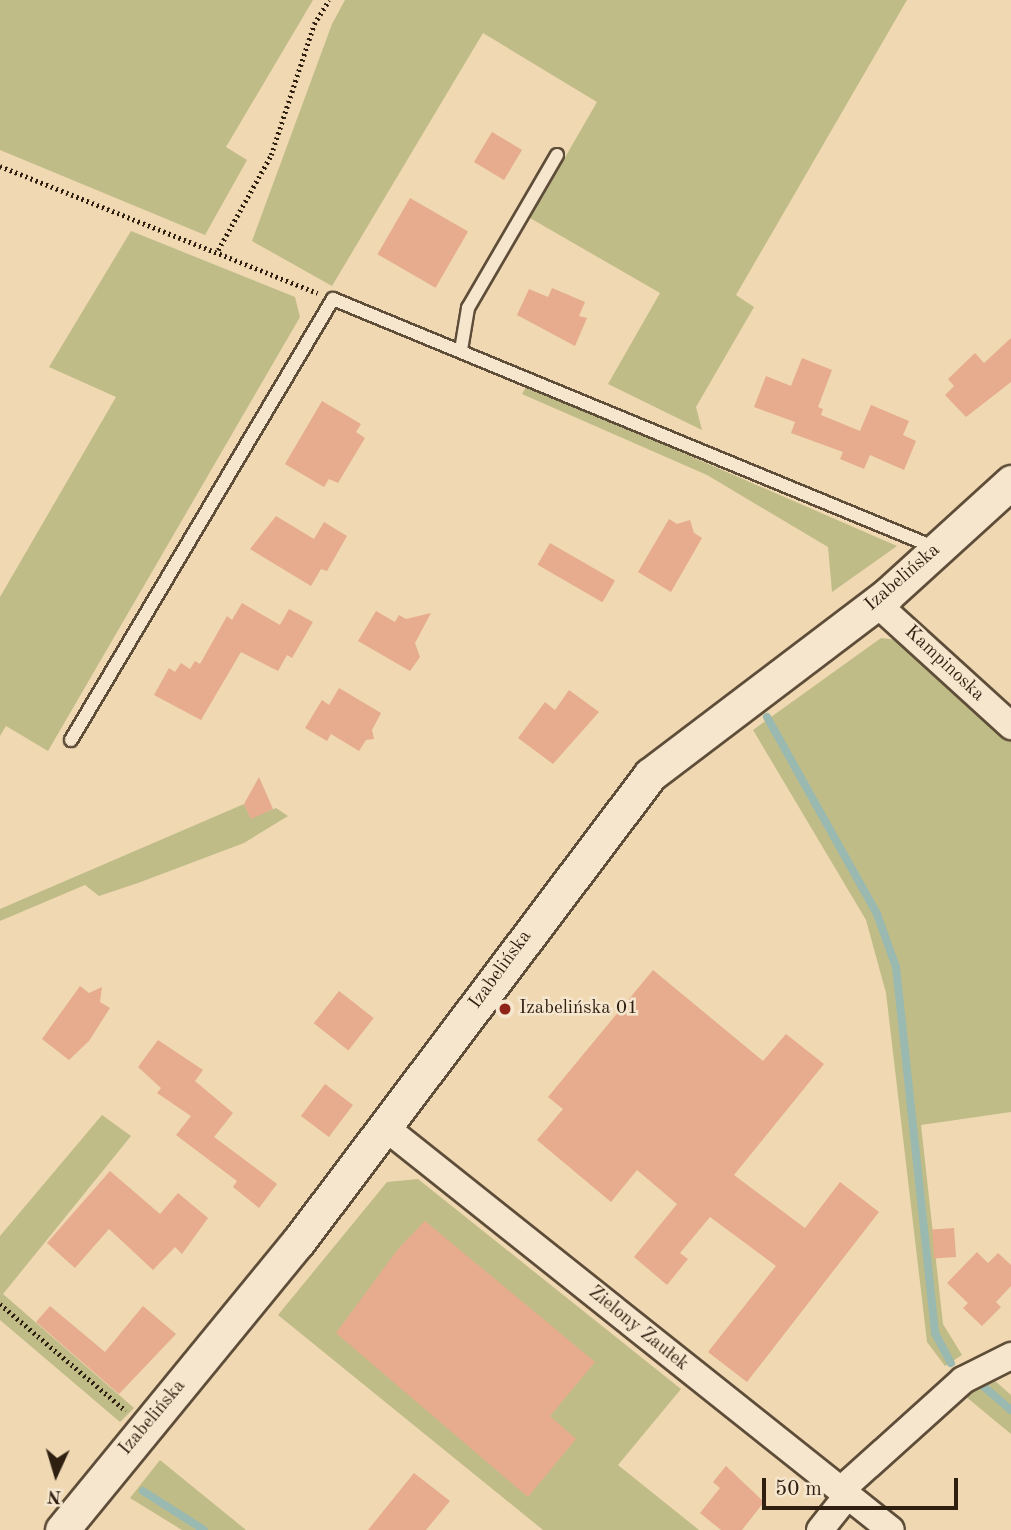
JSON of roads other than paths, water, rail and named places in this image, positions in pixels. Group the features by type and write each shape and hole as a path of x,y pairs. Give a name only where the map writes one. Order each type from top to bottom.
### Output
{"street":[{"name":"Izabelińska","path":"62,1530 386,1128 650,775 876,603 1011,482"},
{"name":"Kampinoska","path":"876,603 1011,726"},
{"name":"Zielony Zaułek","path":"386,1128 891,1530"},
{"path":"820,1530 844,1493 963,1380 1011,1356"}],"lane":[{"path":"461,350 468,307 556,155"},
{"path":"71,740 333,299 936,549"}],"waterway":[{"path":"767,717 877,914 896,967 935,1333 951,1363"},
{"path":"982,1385 1011,1410"},
{"path":"143,1491 204,1530"}],"place":[{"name":"Izabelińska 01","path":"505,1009"}]}
